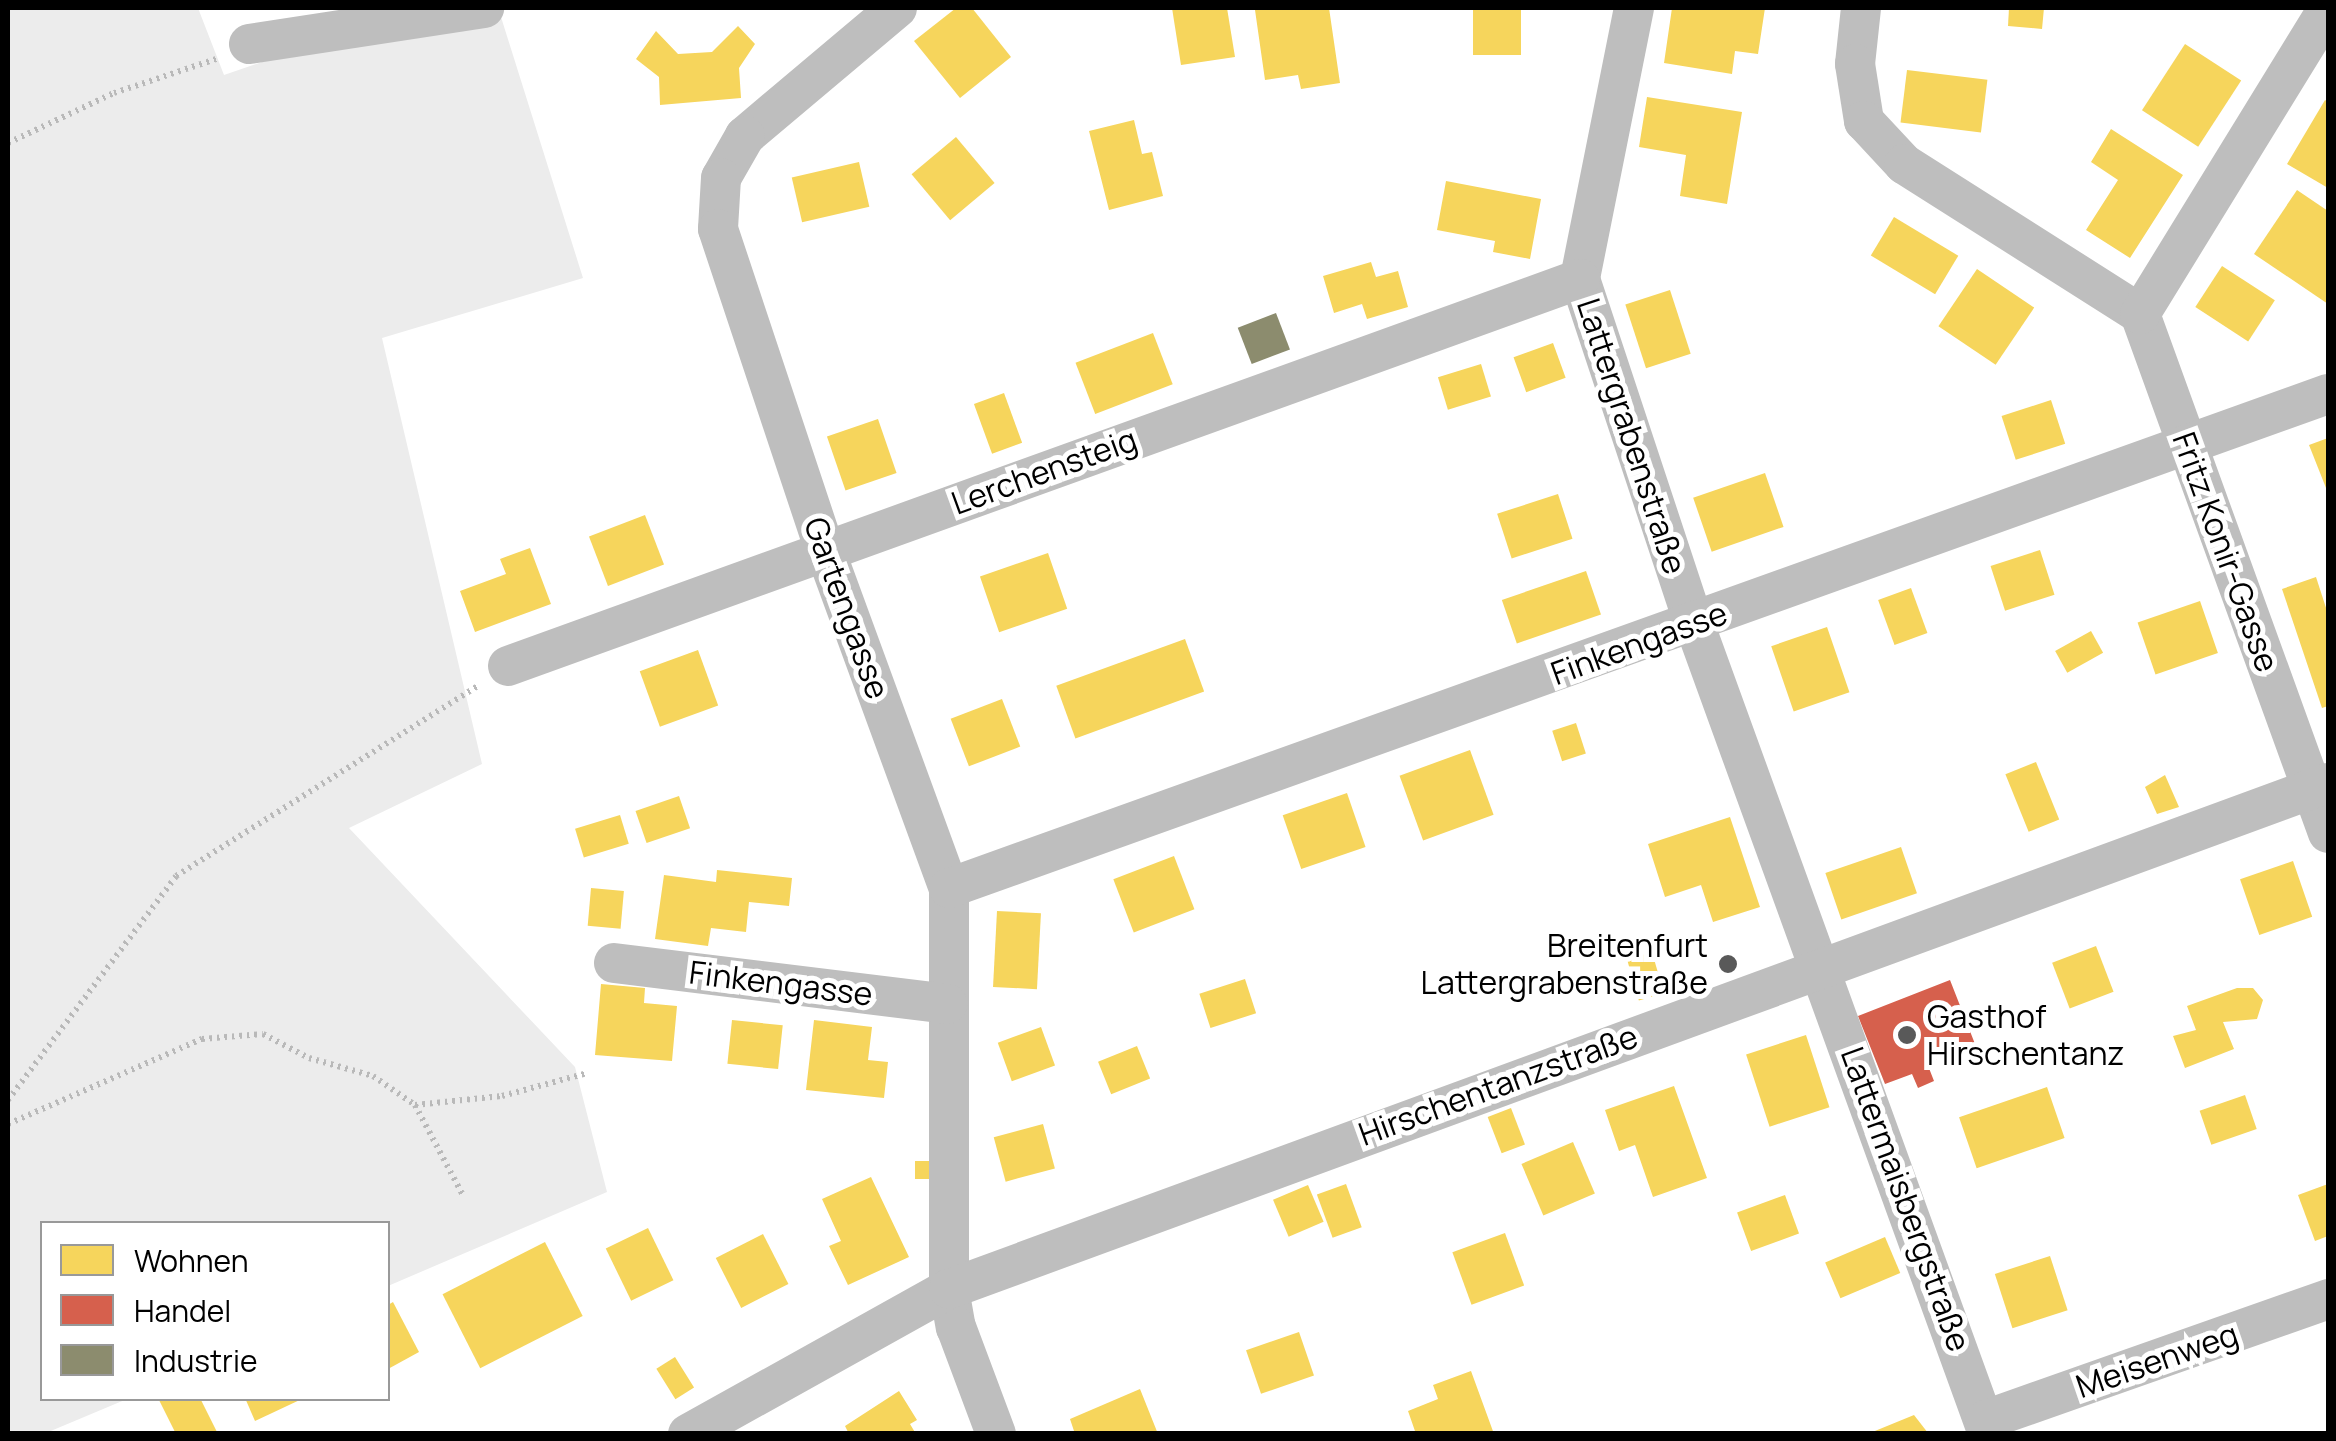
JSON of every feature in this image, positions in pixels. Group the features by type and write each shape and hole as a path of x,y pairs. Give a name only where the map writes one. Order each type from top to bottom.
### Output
{"street":[{"path":"249,44 484,8"},
{"name":"Gartengasse","path":"897,8 746,136 720,178 718,228 824,550 949,888 949,1289 956,1328 996,1434"},
{"name":"Lattergrabenstraße","path":"1634,8 1580,279 1694,624 1822,966"},
{"path":"1861,8 1855,64 1864,121 1904,164 2140,314 2328,9"},
{"name":"Lerchensteig","path":"508,666 1580,279"},
{"name":"Fritz Konir-Gasse","path":"2140,314 2188,448 2321,786 2328,833"},
{"name":"Finkengasse","path":"949,888 2188,448 2328,394"},
{"name":"Hirschentanzstraße","path":"688,1434 949,1289 2321,786"},
{"name":"Finkengasse","path":"614,963 947,1004"},
{"name":"Lattermaisbergstraße","path":"1822,966 1987,1427"},
{"name":"Meisenweg","path":"1987,1427 2328,1299"}],"path":[{"path":"8,143 114,93 190,71 249,44"},
{"path":"8,1100 176,876 508,666"},
{"path":"8,1124 202,1039 263,1034 309,1058 373,1076 415,1106 464,1197"},
{"path":"415,1106 502,1096 587,1073"}],"shaded area":[{"path":"8,8 198,8 224,75 306,47 501,17 583,278 382,338 482,764 349,828 575,1067 607,1192 390,1285 390,1221 40,1221 40,1401 122,1401 46,1433 8,1434"}],"building: Wohnen":[{"path":"956,8 972,8 1011,57 960,98 914,41"},
{"path":"1172,8 1227,8 1235,57 1181,65"},
{"path":"1329,8 1340,83 1301,89 1298,75 1265,80 1255,10"},
{"path":"1473,8 1521,8 1521,55 1473,55"},
{"path":"1672,8 1765,8 1758,54 1735,51 1732,74 1664,63"},
{"path":"2009,8 2044,8 2042,29 2008,26"},
{"path":"738,26 755,44 739,68 741,98 660,105 659,77 636,59 656,31 678,54 712,52"},
{"path":"2185,44 2241,80 2198,147 2142,110"},
{"path":"1907,70 1987,80 1981,132 1901,123"},
{"path":"1647,97 1742,112 1727,204 1680,196 1686,155 1639,147"},
{"path":"2325,100 2328,102 2328,188 2287,164"},
{"path":"1134,120 1142,154 1152,152 1163,196 1109,210 1089,131"},
{"path":"2111,129 2183,175 2130,258 2086,230 2118,180 2091,162"},
{"path":"956,137 995,183 950,220 912,174"},
{"path":"859,162 869,207 802,222 792,178"},
{"path":"1446,181 1541,199 1530,259 1493,252 1495,241 1437,230"},
{"path":"2297,190 2328,211 2328,304 2254,254"},
{"path":"1894,217 1958,256 1935,294 1871,256"},
{"path":"1371,262 1376,277 1398,271 1408,307 1367,319 1362,304 1334,313 1323,276"},
{"path":"2222,266 2275,300 2248,341 2195,307"},
{"path":"1977,269 2034,308 1996,365 1938,326"},
{"path":"1670,290 1691,354 1646,368 1625,305"},
{"path":"1153,333 1173,384 1095,414 1076,363"},
{"path":"1553,343 1566,378 1526,392 1514,357"},
{"path":"1481,364 1491,397 1448,410 1438,377"},
{"path":"1004,393 1022,443 992,454 974,404"},
{"path":"2051,400 2065,444 2016,460 2002,416"},
{"path":"878,419 897,473 845,490 827,437"},
{"path":"2328,438 2328,493 2309,445"},
{"path":"1765,473 1784,527 1712,552 1693,498"},
{"path":"1558,494 1573,539 1512,558 1497,514"},
{"path":"645,515 664,564 608,586 589,537"},
{"path":"530,548 551,604 475,632 460,591 506,574 500,559"},
{"path":"2040,550 2055,595 2005,611 1991,566"},
{"path":"1048,553 1067,609 999,632 980,576"},
{"path":"1586,571 1601,614 1517,643 1502,600"},
{"path":"2316,577 2328,614 2328,706 2322,708 2282,589"},
{"path":"1911,588 1927,633 1895,645 1878,600"},
{"path":"2200,601 2218,653 2156,674 2138,622"},
{"path":"1827,627 1849,692 1794,711 1771,646"},
{"path":"2091,631 2103,653 2067,673 2055,651"},
{"path":"1185,639 1204,692 1075,738 1056,686"},
{"path":"698,650 718,705 660,727 640,671"},
{"path":"1002,699 1020,747 969,766 951,719"},
{"path":"1576,723 1586,753 1562,761 1552,731"},
{"path":"1470,750 1494,815 1423,840 1400,776"},
{"path":"2036,762 2059,819 2029,832 2005,774"},
{"path":"2165,775 2179,807 2157,814 2145,787"},
{"path":"1347,793 1366,847 1301,869 1283,815"},
{"path":"679,796 690,828 647,843 636,811"},
{"path":"620,815 629,844 584,857 575,829"},
{"path":"1730,817 1760,907 1713,922 1701,885 1665,897 1648,844"},
{"path":"1901,847 1917,893 1841,919 1825,873"},
{"path":"1174,856 1194,909 1134,933 1113,879"},
{"path":"2293,861 2312,917 2259,935 2240,879"},
{"path":"717,870 792,878 789,906 749,902 746,932 711,928 708,946 655,939 664,875 716,882"},
{"path":"591,888 624,891 621,929 588,926"},
{"path":"997,911 1041,913 1037,989 993,987"},
{"path":"2096,946 2114,992 2070,1009 2052,963"},
{"path":"1652,952 1664,993 1639,1001 1627,959"},
{"path":"1245,979 1256,1013 1210,1028 1199,994"},
{"path":"601,984 645,988 644,1003 677,1006 672,1061 595,1055"},
{"path":"2237,988 2253,988 2263,1000 2257,1019 2223,1022 2234,1049 2185,1068 2173,1036 2196,1030 2187,1006"},
{"path":"732,1020 783,1025 778,1069 727,1064"},
{"path":"814,1020 872,1027 868,1060 888,1062 884,1098 806,1090"},
{"path":"1041,1027 1055,1066 1012,1081 998,1043"},
{"path":"1806,1035 1829,1107 1770,1127 1746,1054"},
{"path":"1137,1046 1150,1078 1111,1094 1098,1062"},
{"path":"1674,1086 1707,1178 1653,1197 1635,1145 1619,1151 1605,1110"},
{"path":"2047,1087 2065,1138 1977,1168 1959,1117"},
{"path":"2245,1095 2257,1129 2211,1145 2200,1111"},
{"path":"1511,1108 1525,1144 1502,1153 1488,1117"},
{"path":"1043,1124 1055,1168 1006,1182 994,1137"},
{"path":"1573,1142 1595,1194 1543,1215 1521,1164"},
{"path":"915,1161 933,1161 933,1179 915,1179"},
{"path":"871,1177 909,1257 848,1285 829,1246 841,1241 822,1199"},
{"path":"1346,1184 1362,1227 1333,1238 1317,1195"},
{"path":"2328,1184 2328,1236 2315,1241 2298,1195"},
{"path":"1308,1185 1324,1222 1289,1237 1273,1200"},
{"path":"1785,1195 1799,1234 1751,1251 1737,1212"},
{"path":"648,1228 673,1280 631,1301 606,1249"},
{"path":"1505,1233 1524,1286 1472,1305 1452,1252"},
{"path":"763,1234 788,1284 741,1308 716,1258"},
{"path":"1885,1237 1900,1273 1840,1298 1825,1262"},
{"path":"545,1242 583,1316 480,1368 443,1294"},
{"path":"2050,1256 2068,1310 2012,1328 1995,1274"},
{"path":"393,1302 419,1352 390,1368"},
{"path":"1299,1332 1314,1375 1261,1394 1246,1350"},
{"path":"675,1357 694,1388 675,1399 656,1369"},
{"path":"1471,1371 1494,1434 1416,1434 1408,1411 1438,1399 1433,1385"},
{"path":"1140,1389 1158,1434 1075,1434 1070,1419"},
{"path":"899,1391 917,1420 910,1424 916,1434 849,1434 845,1426"},
{"path":"160,1401 202,1401 218,1434 176,1434"},
{"path":"246,1401 298,1401 255,1421"},
{"path":"1914,1415 1928,1433 1870,1433"}],"building: Handel":[{"path":"1950,980 1975,1044 1927,1063 1934,1081 1918,1088 1912,1074 1885,1084 1858,1016"}],"building: Industrie":[{"path":"1276,313 1290,349 1252,364 1238,328"}],"place":[{"name":"Breitenfurt Lattergrabenstraße","path":"1728,964"},
{"name":"Gasthof Hirschentanz","path":"1907,1035"}]}
